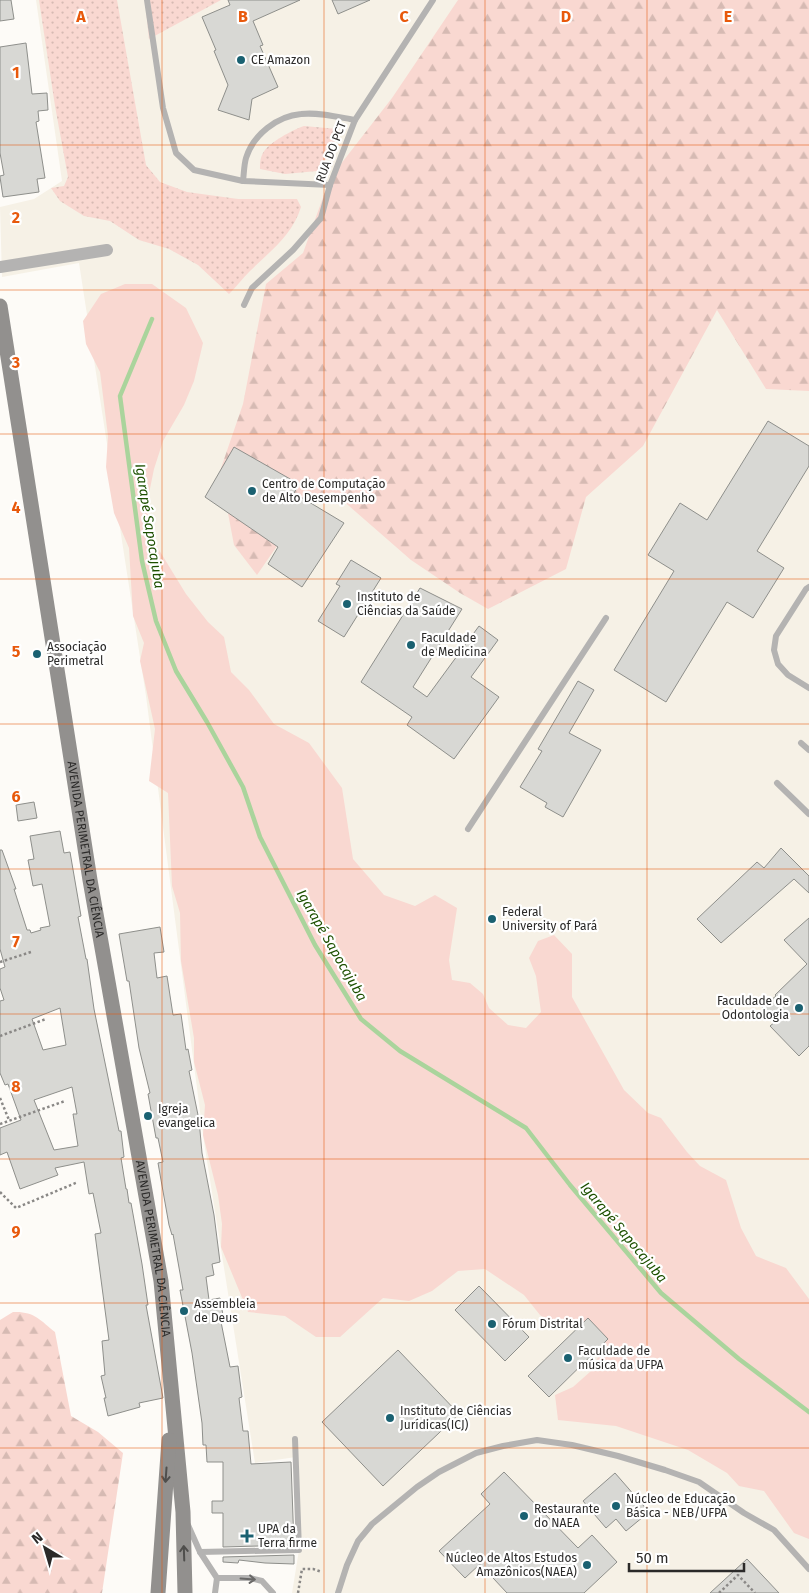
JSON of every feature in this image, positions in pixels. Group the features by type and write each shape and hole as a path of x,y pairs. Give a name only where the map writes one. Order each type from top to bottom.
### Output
{"main road":[{"name":"AVENIDA PERIMETRAL DA CIÊNCIA","path":"0,306 90,880 161,1281 183,1512 185,1593"},
{"name":"AVENIDA PERIMETRAL DA CIÊNCIA","path":"158,1593 172,1391"}],"street":[{"path":"0,267 106,250"}],"lane":[{"path":"147,0 163,108 176,153 194,170 243,181 330,185"},
{"name":"RUA DO PCT","path":"244,305 252,288 293,250 321,218 330,185 355,120 433,0"},
{"path":"243,181 246,159 251,145 266,128 279,121 300,114 323,114 355,120"},
{"path":"809,587 776,636 774,650 778,664 788,675 809,688"},
{"path":"468,829 606,618"},
{"path":"801,743 809,750"},
{"path":"777,783 809,814"},
{"path":"200,1552 298,1550 295,1439"},
{"path":"338,1593 358,1541 372,1524 417,1487 439,1472 476,1453 537,1440 572,1444 618,1456 698,1482 744,1513 774,1530 809,1569"},
{"path":"183,1512 200,1552 217,1578 215,1593"},
{"path":"217,1578 262,1580 273,1593"}],"path":[{"path":"0,962 30,952"},
{"path":"0,1036 46,1019"},
{"path":"0,1098 9,1120"},
{"path":"0,1124 65,1101"},
{"path":"0,1192 16,1208 78,1182"},
{"path":"298,1593 302,1569 313,1569 322,1572"},
{"path":"719,1593 738,1575 755,1593"}],"shaded area":[{"name":"Federal University of Pará","path":"36,0 809,0 809,1593 292,1593 299,1550 296,1457 255,1463 204,1142 146,696 79,263 2,277 0,207 34,199 62,181"}],"green space":[{"path":"39,0 117,0 146,165 160,182 187,192 238,199 297,199 301,207 292,226 273,249 229,294 198,265 169,249 139,240 110,221 84,216 60,201 51,188 64,186 68,177"},
{"path":"145,0 221,0 149,39"},
{"path":"458,0 809,0 809,391 766,389 717,310 643,446 586,497 566,569 488,609 460,593 411,560 333,492 306,504 257,575 234,545 220,471 243,404 266,284 303,253 330,178 392,98"},
{"path":"304,126 337,129 333,146 317,171 285,174 260,169 261,157 270,145"},
{"path":"125,284 152,284 186,308 203,343 194,381 184,405 163,441 154,469 146,508 156,545 186,594 208,622 224,637 231,672 249,690 274,724 309,743 342,788 353,859 384,895 415,906 435,895 457,908 449,960 452,980 470,983 483,994 489,1008 508,1025 526,1028 541,1012 536,976 529,958 538,941 554,935 572,954 572,997 624,1090 648,1113 661,1118 700,1166 726,1180 741,1228 756,1256 786,1268 809,1299 809,1539 794,1533 764,1491 739,1486 727,1473 688,1450 616,1426 558,1420 555,1395 573,1387 591,1371 601,1351 585,1328 555,1327 540,1315 524,1295 485,1269 458,1271 432,1291 409,1301 383,1298 340,1337 316,1337 285,1316 248,1312 221,1247 222,1224 218,1195 203,1135 205,1105 194,1062 194,1038 181,961 180,913 172,886 168,793 149,781 155,729 140,661 144,643 133,616 129,548 114,513 106,467 108,436 100,372 86,344 83,321 101,294"},
{"path":"13,1312 32,1315 55,1332 71,1416 98,1432 123,1453 102,1593 0,1593 0,1320"}],"building":[{"path":"0,0 11,0 14,19 0,21"},
{"name":"CE Amazon","path":"228,0 300,0 253,21 263,45 260,46 278,87 252,99 249,120 218,110 228,85 202,17 230,5"},
{"path":"332,0 370,0 338,14"},
{"path":"26,43 32,94 47,93 48,110 38,111 39,121 36,122 45,178 37,179 39,192 3,197 0,177 4,175 0,153 0,47"},
{"path":"768,421 809,446 809,466 757,551 784,568 753,618 727,602 666,702 614,670 674,571 648,555 680,503 707,520"},
{"path":"234,447 299,484 294,493 344,523 302,587 268,564 278,547 205,497"},
{"name":"Instituto de Ciências da Saúde","path":"351,560 381,578 344,637 318,621 340,586 336,584"},
{"path":"420,588 462,609 413,687 427,697 479,626 498,640 471,677 499,697 454,759 407,725 412,717 361,682"},
{"path":"578,681 594,690 569,733 601,750 563,817 545,807 547,803 520,787 542,751 538,749"},
{"path":"34,802 37,818 18,821 16,805"},
{"path":"60,831 64,853 70,852 81,916 78,917 87,959 94,1009 119,1131 121,1131 124,1157 121,1158 142,1264 148,1305 146,1305 163,1398 139,1403 140,1407 108,1416 101,1376 105,1375 102,1341 109,1340 95,1234 101,1233 93,1193 89,1194 84,1162 55,1168 58,1175 20,1189 7,1152 0,1155 0,1128 21,1120 8,1084 5,1085 0,1073 0,1001 4,1000 0,988 0,969 5,967 0,949 0,850 2,850 16,889 14,889 27,930 30,930 31,933 41,930 40,928 50,926 42,884 33,886 28,860 34,859 30,836","holes":["60,1008 66,1045 43,1050 32,1019","72,1087 77,1114 73,1114 78,1146 54,1150 34,1100"]},
{"path":"781,848 809,876 809,893 794,879 721,943 697,919 757,862 764,868"},
{"path":"809,918 809,1046 799,1056 770,1026 775,1022 762,1007 776,996 807,964 784,940"},
{"path":"160,927 164,952 154,953 157,978 167,976 173,1015 181,1014 186,1050 188,1049 192,1070 189,1071 199,1120 202,1153 214,1215 220,1262 212,1264 214,1275 206,1277 209,1300 220,1298 224,1321 221,1322 230,1367 238,1366 242,1397 239,1398 243,1431 248,1431 251,1464 291,1462 294,1545 223,1547 223,1513 212,1513 212,1501 223,1501 223,1462 207,1462 206,1445 203,1445 202,1423 192,1353 180,1290 183,1290 158,1163 163,1162 158,1138 156,1138 148,1094 150,1093 139,1048 129,981 127,981 119,934"},
{"name":"Fórum Distrital","path":"479,1286 529,1337 505,1361 455,1310"},
{"name":"Faculdade de música da UFPA","path":"588,1318 608,1339 549,1397 528,1376"},
{"name":"Instituto de Ciências Jurídicas(ICJ)","path":"398,1350 459,1414 383,1486 322,1422"},
{"path":"504,1472 578,1548 592,1535 617,1562 584,1593 507,1593 480,1564 465,1578 439,1551 490,1504 481,1494"},
{"name":"Núcleo de Educação Básica - NEB/UFPA","path":"615,1473 649,1512 626,1531 616,1519 606,1528 583,1501"},
{"path":"294,1555 294,1564 239,1560 238,1563 223,1562 223,1557"},
{"path":"747,1559 779,1593 710,1593"}],"waterway":[{"name":"Igarapé Sapocajuba","path":"152,319 120,396 142,561 156,621 176,671 243,787 260,837 315,945 361,1019 400,1051 526,1128 570,1185 661,1293 739,1359 809,1412"}],"place":[{"name":"CE Amazon","path":"241,60"},
{"name":"Centro de Computação de Alto Desempenho","path":"252,491"},
{"name":"Instituto de Ciências da Saúde","path":"347,604"},
{"name":"Faculdade de Medicina","path":"411,645"},
{"name":"Associação Perimetral","path":"37,654"},
{"name":"Federal University of Pará","path":"492,919"},
{"name":"Faculdade de Odontologia","path":"799,1008"},
{"name":"Igreja evangelica","path":"148,1116"},
{"name":"Assembleia de Deus","path":"184,1311"},
{"name":"Fórum Distrital","path":"492,1324"},
{"name":"Faculdade de música da UFPA","path":"568,1358"},
{"name":"Instituto de Ciências Jurídicas(ICJ)","path":"390,1418"},
{"name":"Núcleo de Educação Básica - NEB/UFPA","path":"616,1506"},
{"name":"Restaurante do NAEA","path":"524,1516"},
{"name":"UPA da Terra firme","path":"247,1536"},
{"name":"Núcleo de Altos Estudos Amazônicos(NAEA)","path":"587,1565"}]}
